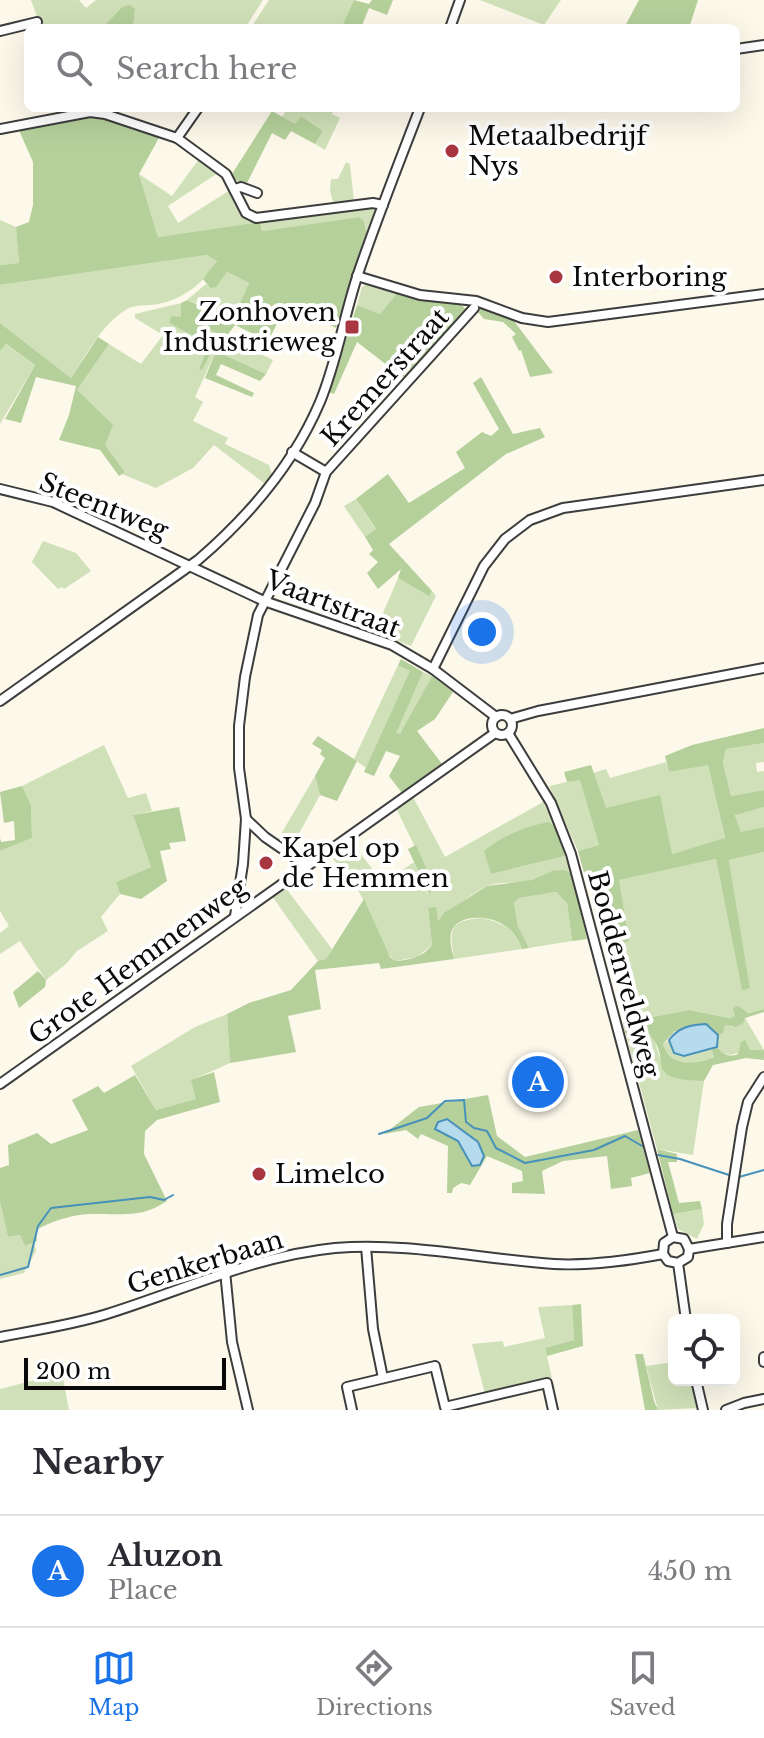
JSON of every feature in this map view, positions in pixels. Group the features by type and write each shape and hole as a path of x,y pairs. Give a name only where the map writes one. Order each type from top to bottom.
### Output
{"street":[{"path":"451,24 460,0"},
{"path":"29,24 37,22"},
{"path":"0,31 24,25"},
{"path":"740,48 764,45"},
{"path":"0,129 90,112 177,138 226,174 246,213 256,218 373,203 383,205"},
{"path":"177,138 195,112"},
{"path":"0,701 191,565 244,518 292,452 321,400 357,276 418,112"},
{"path":"234,189 241,187 257,193"},
{"path":"357,276 420,295 476,301 522,318 548,322 764,294"},
{"name":"Kremerstraat","path":"235,916 246,819 239,768 241,697 258,615 315,503 326,472 474,308"},
{"name":"Kremerstraat","path":"292,452 326,472"},
{"path":"433,669 484,566 505,539 530,520 563,508 764,480"},
{"name":"Steentweg","path":"0,489 53,502 191,565"},
{"name":"Vaartstraat","path":"191,565 264,601 392,645 433,669 496,717"},
{"path":"510,719 764,668"},
{"path":"505,715 510,719 512,728 508,733 495,733 491,725 496,717 505,715"},
{"name":"Grote Hemmenweg","path":"0,1084 495,733"},
{"name":"Boddenveldweg","path":"508,733 551,803 571,854 673,1237"},
{"path":"246,819 265,837 307,866"},
{"path":"727,1243 727,1224 742,1127 748,1102 764,1077"},
{"path":"673,1237 684,1239 689,1249 688,1257 678,1263 668,1261 663,1254 664,1243 673,1237"},
{"path":"689,1249 764,1237"},
{"path":"366,1247 373,1329 383,1378"},
{"name":"Genkerbaan","path":"0,1337 107,1314 225,1271 308,1251 366,1247 425,1248 555,1264 597,1264 663,1254"},
{"path":"678,1263 685,1314"},
{"path":"225,1271 232,1342 248,1410"},
{"path":"352,1410 347,1387 435,1366 445,1407 547,1383 553,1410"},
{"path":"697,1386 703,1410"},
{"path":"726,1410 764,1399"}],"green space":[{"path":"31,0 79,0 86,8 96,0 263,0 248,24 133,24 135,9 122,7 106,24 40,24"},
{"path":"269,0 354,0 343,24 254,24"},
{"path":"354,0 369,4 372,0 393,0 387,15 369,8 363,24 343,24"},
{"path":"480,0 561,0 545,24"},
{"path":"639,0 698,0 690,24 626,24"},
{"path":"130,5 135,9 133,24 106,24 122,7"},
{"path":"271,112 295,124 301,116 323,131 315,144 291,131 285,140 272,133 246,185 230,177"},
{"path":"285,112 333,112 340,118 325,150 315,144 323,131 301,116 295,125 282,117"},
{"path":"77,117 96,117 160,136 139,174 158,237 260,222 262,231 359,217 364,221 367,236 336,328 288,303 268,341 235,325 226,337 208,329 201,343 213,349 202,370 199,369 205,354 192,347 196,338 169,323 171,316 181,317 181,303 187,300 234,316 249,283 227,272 216,287 210,288 203,279 217,261 207,255 0,285 0,265 19,263 16,227 29,222 33,205 33,162 18,128"},
{"path":"199,159 218,173 168,206 178,223 230,190 244,214 260,222 158,237 139,174 172,196"},
{"path":"346,162 350,164 354,202 334,205 331,179 338,179"},
{"path":"373,207 377,214 367,236 364,221 359,217 262,231 260,222"},
{"path":"0,220 16,227 19,263 0,265"},
{"path":"207,255 217,260 200,283 176,299 131,307 118,316 95,340 71,378 0,323 0,285"},
{"path":"227,272 249,283 234,316 187,300 206,284 210,288"},
{"path":"367,284 397,293 380,314 357,305 362,287"},
{"path":"397,293 459,303 467,310 405,379 357,342 334,394 329,392 357,305 380,314"},
{"path":"181,303 181,317 169,323 196,338 205,354 199,369 212,349 201,343 208,328 273,360 266,374 216,351 195,397 203,402 193,421 228,438 225,444 269,465 272,475 265,484 214,445 193,468 156,488 122,474 125,472 105,445 77,390 109,344 141,364 163,335 135,318 135,314"},
{"path":"481,308 511,317 553,373 530,377 521,350 512,337 516,334 503,322 484,319 477,311"},
{"path":"0,323 71,378 98,337 109,344 77,390 113,425 105,445 125,472 119,476 100,450 59,440 76,386 36,377 21,423 5,419 35,365 6,344 0,351"},
{"path":"5,344 35,365 0,424 0,351"},
{"path":"216,351 266,374 260,381 221,364 216,375 254,393 252,397 205,378"},
{"path":"481,377 513,434 540,428 545,437 506,454 389,544 432,591 429,596 398,578 401,569 378,589 367,573 378,562 369,554 373,550 365,537 376,529 356,499 388,474 409,503 465,468 456,452 482,432 491,436 499,429 473,383"},
{"path":"356,499 376,530 365,537 344,506"},
{"path":"43,541 76,553 91,571 64,589 58,589 32,562"},
{"path":"398,578 428,595 432,591 436,596 411,646 375,632"},
{"path":"401,659 423,672 396,733 400,734 432,676 453,692 435,719 417,731 442,764 402,793 389,776 400,756 386,751 374,776 364,772 410,671 398,665"},
{"path":"398,665 411,671 366,768 354,759"},
{"path":"423,672 432,676 400,735 395,733"},
{"path":"764,728 764,743 726,749 723,763 731,796 764,790 764,807 735,815 741,832 764,827 764,852 729,860 750,988 742,991 716,859 619,880 629,941 618,944 604,879 586,880 578,851 599,845 580,780 567,782 564,772 591,765 606,808 660,795 672,854 725,838 708,765 669,772 665,756 692,745"},
{"path":"318,736 357,761 337,801 320,795 315,776 325,758 320,754 322,750 312,744"},
{"path":"764,743 764,762 756,763 757,772 764,771 764,790 731,796 723,763 726,749"},
{"path":"104,745 128,798 146,793 152,811 133,815 151,867 116,882 120,894 101,917 108,931 77,951 46,980 20,941 0,954 0,933 9,926 0,911 0,851 32,838 31,805 22,786"},
{"path":"666,762 669,772 708,764 725,839 671,854 605,808 593,773 606,769 610,778"},
{"path":"315,776 320,795 290,850 277,841"},
{"path":"580,779 599,845 578,851 549,786"},
{"path":"22,786 31,805 32,838 0,851 0,838 1,842 15,840 14,821 4,823 0,792"},
{"path":"413,797 445,857 543,802 556,827 549,822 491,874 565,856 572,874 555,872 529,881 490,885 437,921 428,909 432,945 417,957 396,961 381,941 361,895 330,855 350,840 383,883 414,862 428,894 435,888 396,808"},
{"path":"179,807 186,841 169,843 171,849 160,851 167,881 141,899 120,894 116,882 151,867 133,815"},
{"path":"764,807 764,827 741,833 735,814"},
{"path":"549,822 556,827 565,856 491,874 484,851 515,832"},
{"path":"416,845 435,888 429,894 408,849"},
{"path":"764,852 764,1009 747,1013 734,1008 735,1016 731,1018 689,1010 638,1021 623,942 629,941 618,880 716,859 742,991 750,988 729,860"},
{"path":"564,870 572,874 587,939 572,941 567,903 556,892 519,898 514,903 518,926 529,948 522,949 519,941 502,924 473,918 459,922 451,933 454,959 381,969 379,963 315,970 321,1009 288,1016 296,1052 230,1063 227,1014 249,1003 291,990 318,961 326,959 364,899 390,957 401,961 420,955 432,945 428,908 436,907 438,921 444,913 487,886 532,880 552,871"},
{"path":"285,887 332,949 326,959 318,961 272,896"},
{"path":"556,892 567,903 572,941 529,948 518,926 514,903 519,898"},
{"path":"481,918 506,928 522,949 454,959 454,928 463,921"},
{"path":"38,971 46,980 45,987 19,1008 13,992"},
{"path":"738,1006 748,1013 764,1009 764,1012 745,1018 736,1027 725,1025 723,1033 718,1035 713,1029 675,1031 663,1044 671,1057 691,1063 714,1057 712,1049 717,1047 726,1055 738,1054 741,1042 745,1040 750,1050 764,1050 764,1060 746,1058 713,1065 704,1081 683,1079 664,1072 654,1041 645,1031 626,1035 623,1023 689,1010 730,1018 735,1016 733,1008"},
{"path":"227,1014 230,1063 192,1080 197,1099 156,1110 131,1066 195,1027"},
{"path":"745,1018 764,1050 725,1054 717,1047 718,1035 723,1032 725,1024 732,1027"},
{"path":"645,1031 655,1041 664,1073 704,1081 693,1155 657,1149 626,1035"},
{"path":"669,1040 674,1053 684,1056 712,1049 715,1056 692,1063 677,1061 666,1052 663,1044"},
{"path":"214,1072 220,1102 157,1120 145,1131 144,1154 167,1201 139,1213 85,1214 63,1219 36,1230 37,1241 25,1246 20,1235 8,1237 0,1202 0,1168 9,1165 8,1145 37,1133 51,1144 88,1130 72,1100 98,1086 104,1093 135,1075 156,1110 196,1099 191,1080"},
{"path":"488,1095 497,1136 525,1157 638,1130 650,1173 631,1178 632,1186 611,1189 607,1156 563,1161 542,1171 545,1194 512,1193 512,1183 523,1181 522,1171 487,1156 470,1185 461,1183 453,1188 452,1193 447,1193 448,1146 421,1134 418,1139 406,1130 384,1134 419,1107"},
{"path":"657,1149 677,1154 677,1162 668,1162 679,1203 700,1201 702,1209 673,1214"},
{"path":"0,1202 8,1237 20,1235 25,1246 34,1242 36,1251 24,1273 0,1279"},
{"path":"702,1209 704,1224 697,1239 678,1229 673,1214"},
{"path":"581,1304 583,1346 547,1356 545,1348 574,1340 572,1305"},
{"path":"572,1305 574,1340 545,1348 552,1378 485,1394 472,1344 503,1341 504,1347 545,1338 538,1307"},
{"path":"635,1354 643,1354 658,1410 645,1410"},
{"path":"668,1363 668,1386 692,1386 696,1408 658,1410 646,1366"},
{"path":"62,1373 69,1410 0,1410 0,1389"}],"water":[{"path":"706,1024 718,1035 717,1047 684,1056 674,1053 669,1040 677,1032"},
{"path":"447,1119 478,1142 484,1156 480,1165 472,1166 458,1141 435,1129 438,1122"}],"waterway":[{"path":"379,1134 427,1118 445,1101 464,1100 466,1122 487,1131 496,1148 525,1163 594,1150 625,1136 642,1146"},
{"path":"658,1155 729,1175"},
{"path":"739,1177 764,1170"},
{"path":"0,1275 28,1267 38,1226 51,1208 150,1197 164,1200 173,1195"}],"place":[{"name":"Metaalbedrijf Nys","path":"452,151"},
{"name":"Interboring","path":"556,277"},
{"name":"Zonhoven Industrieweg","path":"352,327"},
{"name":"Kapel op de Hemmen","path":"266,863"},
{"name":"Aluzon","path":"538,1082"},
{"name":"Limelco","path":"259,1174"}]}
